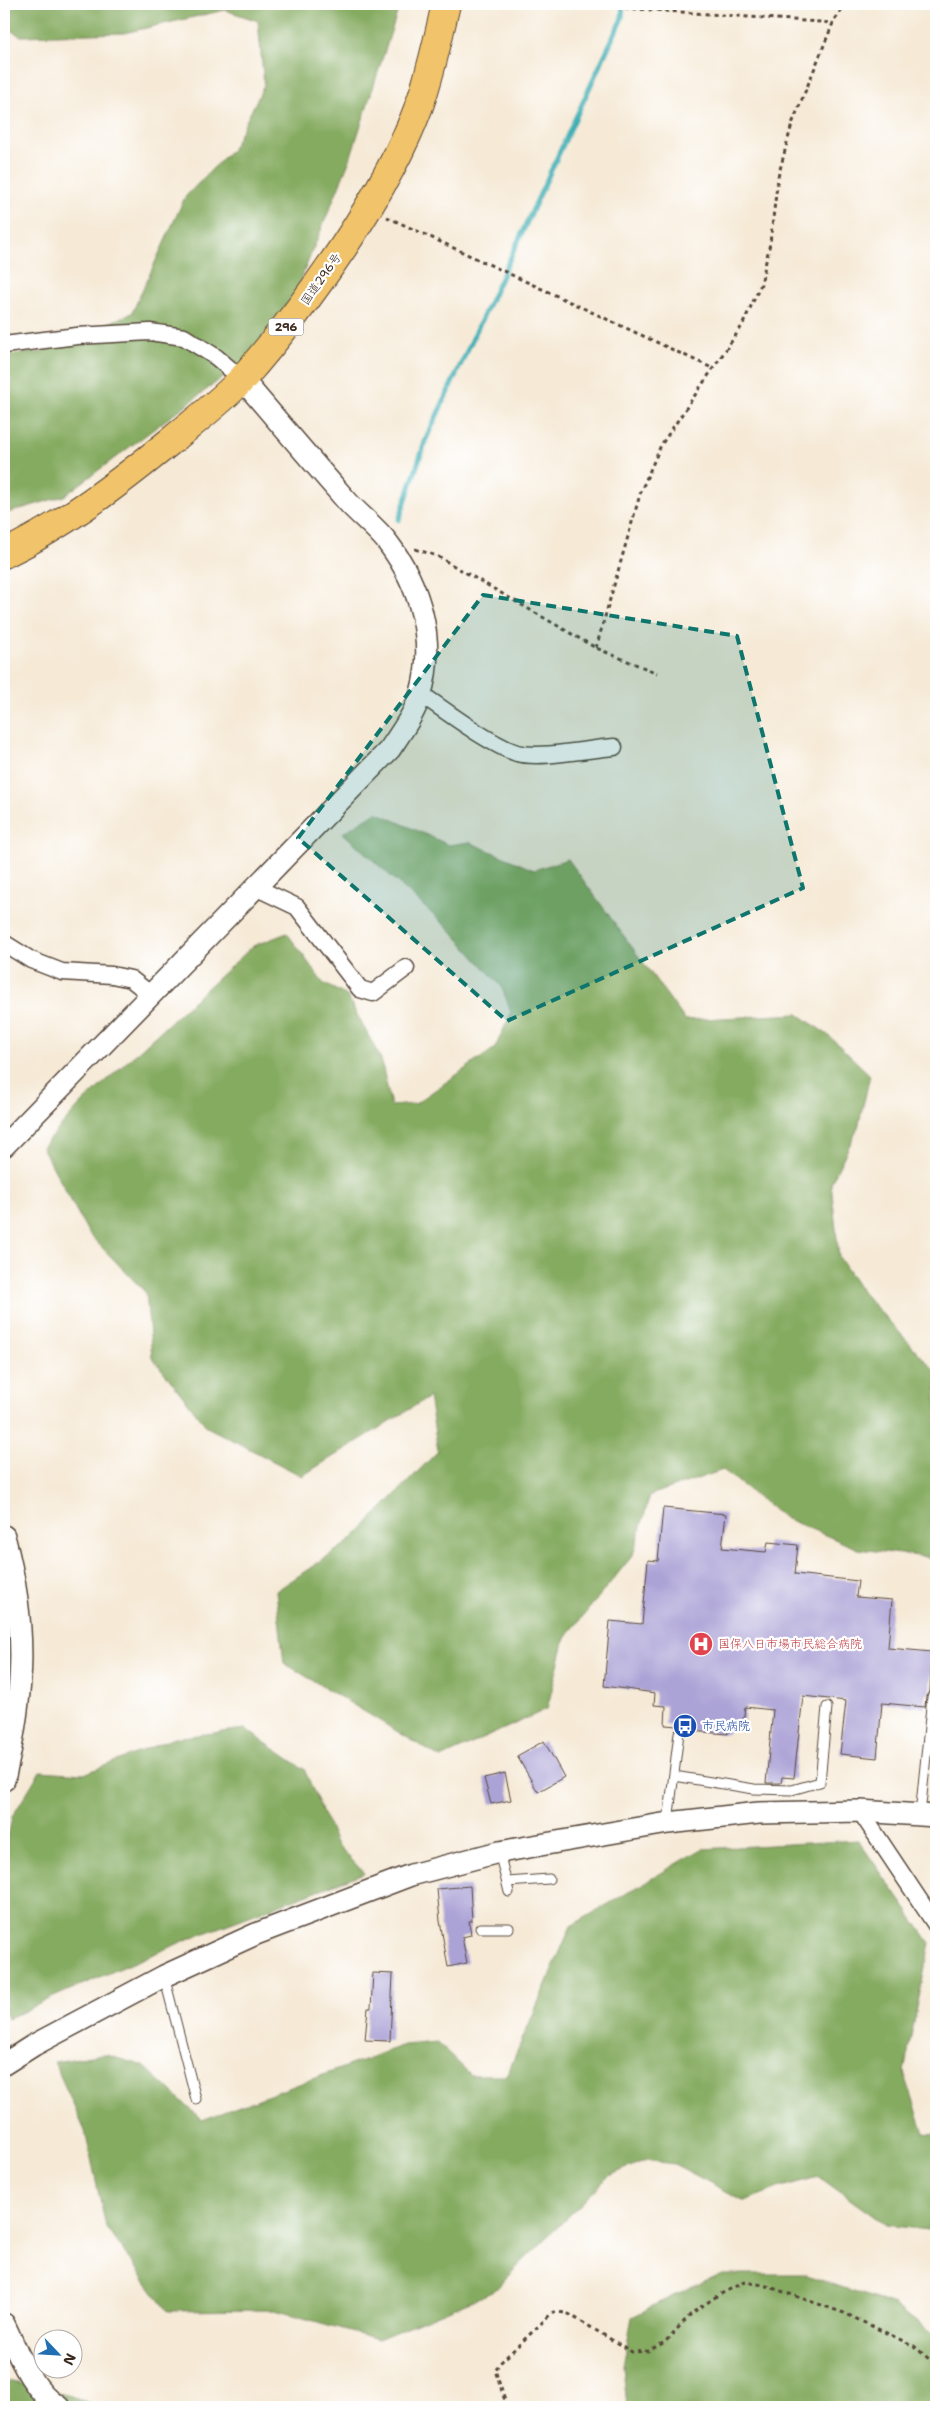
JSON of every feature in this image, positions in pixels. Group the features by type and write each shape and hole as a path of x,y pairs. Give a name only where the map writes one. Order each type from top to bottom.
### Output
{"highway":[{"name":"国道296号","path":"4,554 42,535 94,501 189,426 242,379 300,310 368,209 418,107 435,53 446,4"}],"street":[{"path":"4,345 77,336 150,332 184,337 216,357 242,379 350,505 388,542 407,572 418,596 424,619 427,646 421,694 408,722 390,749 4,1146"},
{"path":"421,694 492,740 517,753 536,755 614,747"},
{"path":"254,887 297,907 360,990 373,993 406,968"},
{"path":"4,943 31,960 62,972 112,975 131,979 150,994"},
{"path":"4,1536 13,1570 21,1627 22,1678 14,1738 4,1780"},
{"path":"860,1811 936,1925"},
{"path":"4,2064 34,2044 164,1976 256,1934 324,1906 411,1875 499,1852 668,1823 759,1813 860,1811 928,1815"},
{"path":"4,2324 23,2366 52,2403 59,2407"}],"lane":[{"path":"928,1815 932,1697"},
{"path":"674,1776 754,1789 792,1790 820,1782 827,1707"},
{"path":"668,1823 679,1733"},
{"path":"499,1852 509,1892"},
{"path":"506,1882 549,1879"},
{"path":"480,1928 510,1928"},
{"path":"164,1976 196,2099"}],"path":[{"path":"569,4 833,23"},
{"path":"596,648 641,490 660,445 742,326 761,284 770,242 778,177 792,124 833,23 845,4"},
{"path":"368,209 712,368"},
{"path":"388,542 437,556 596,648 657,673"},
{"path":"507,2407 496,2370 501,2362 554,2312 567,2313 632,2352 648,2351 665,2342 692,2313 717,2296 744,2282 764,2284 844,2313 914,2346 936,2365"}],"highlighted area":[{"path":"483,595 737,636 803,888 507,1021 298,838"}],"green space":[{"path":"4,4 397,4 399,7 349,162 295,293 245,361 64,496 4,514 4,355 42,352 132,313 185,197 233,148 264,85 258,21 225,10 124,33 21,36 4,27"},
{"path":"376,812 449,845 469,842 534,870 568,859 685,1020 798,1014 828,1035 870,1075 858,1128 831,1183 839,1257 862,1292 936,1372 936,1558 858,1549 785,1518 723,1470 650,1495 633,1555 565,1638 547,1709 441,1758 284,1663 276,1591 350,1541 438,1451 429,1397 302,1476 207,1427 152,1357 146,1293 89,1234 42,1147 81,1104 253,946 287,933 323,983 347,996 381,1059 391,1106 415,1104 495,1048 511,1013 502,987 450,930 343,833"},
{"path":"245,1729 304,1769 336,1843 364,1873 191,1938 58,1995 8,2019 4,2007 4,1857 12,1817 40,1771 84,1774 174,1738"},
{"path":"858,1840 930,1943 904,2072 924,2133 936,2134 936,2231 886,2225 819,2177 778,2188 745,2201 674,2164 646,2160 609,2176 492,2292 378,2339 275,2310 168,2311 106,2227 85,2131 54,2062 103,2054 144,2066 202,2120 404,2045 437,2042 471,2075 507,2075 571,1926 702,1849"},
{"path":"722,2274 803,2274 894,2305 936,2337 936,2407 627,2407 623,2365 632,2317"},
{"path":"4,2380 71,2396 97,2407 4,2407"}],"building":[{"path":"663,1508 726,1514 722,1548 766,1552 768,1542 798,1545 795,1574 858,1581 856,1597 892,1600 888,1648 932,1652 930,1691 926,1696 925,1707 882,1703 877,1758 840,1754 846,1701 803,1696 794,1778 782,1777 781,1783 766,1783 773,1710 745,1707 743,1724 729,1722 728,1734 690,1731 690,1727 665,1725 666,1706 654,1705 655,1693 604,1686 610,1621 642,1624 648,1560 658,1561"},
{"path":"544,1741 564,1777 538,1792 517,1756"},
{"path":"505,1773 511,1800 491,1804 484,1778"},
{"path":"470,1886 472,1921 469,1921 471,1935 462,1937 467,1963 448,1967 437,1889"},
{"path":"373,1973 393,1974 390,2041 365,2040 368,2008 371,2008"}],"waterway":[{"path":"399,520 426,439 622,18 623,4"}],"place":[{"name":"国保八日市場市民総合病院","path":"701,1644"},
{"name":"市民病院","path":"685,1726"}]}
